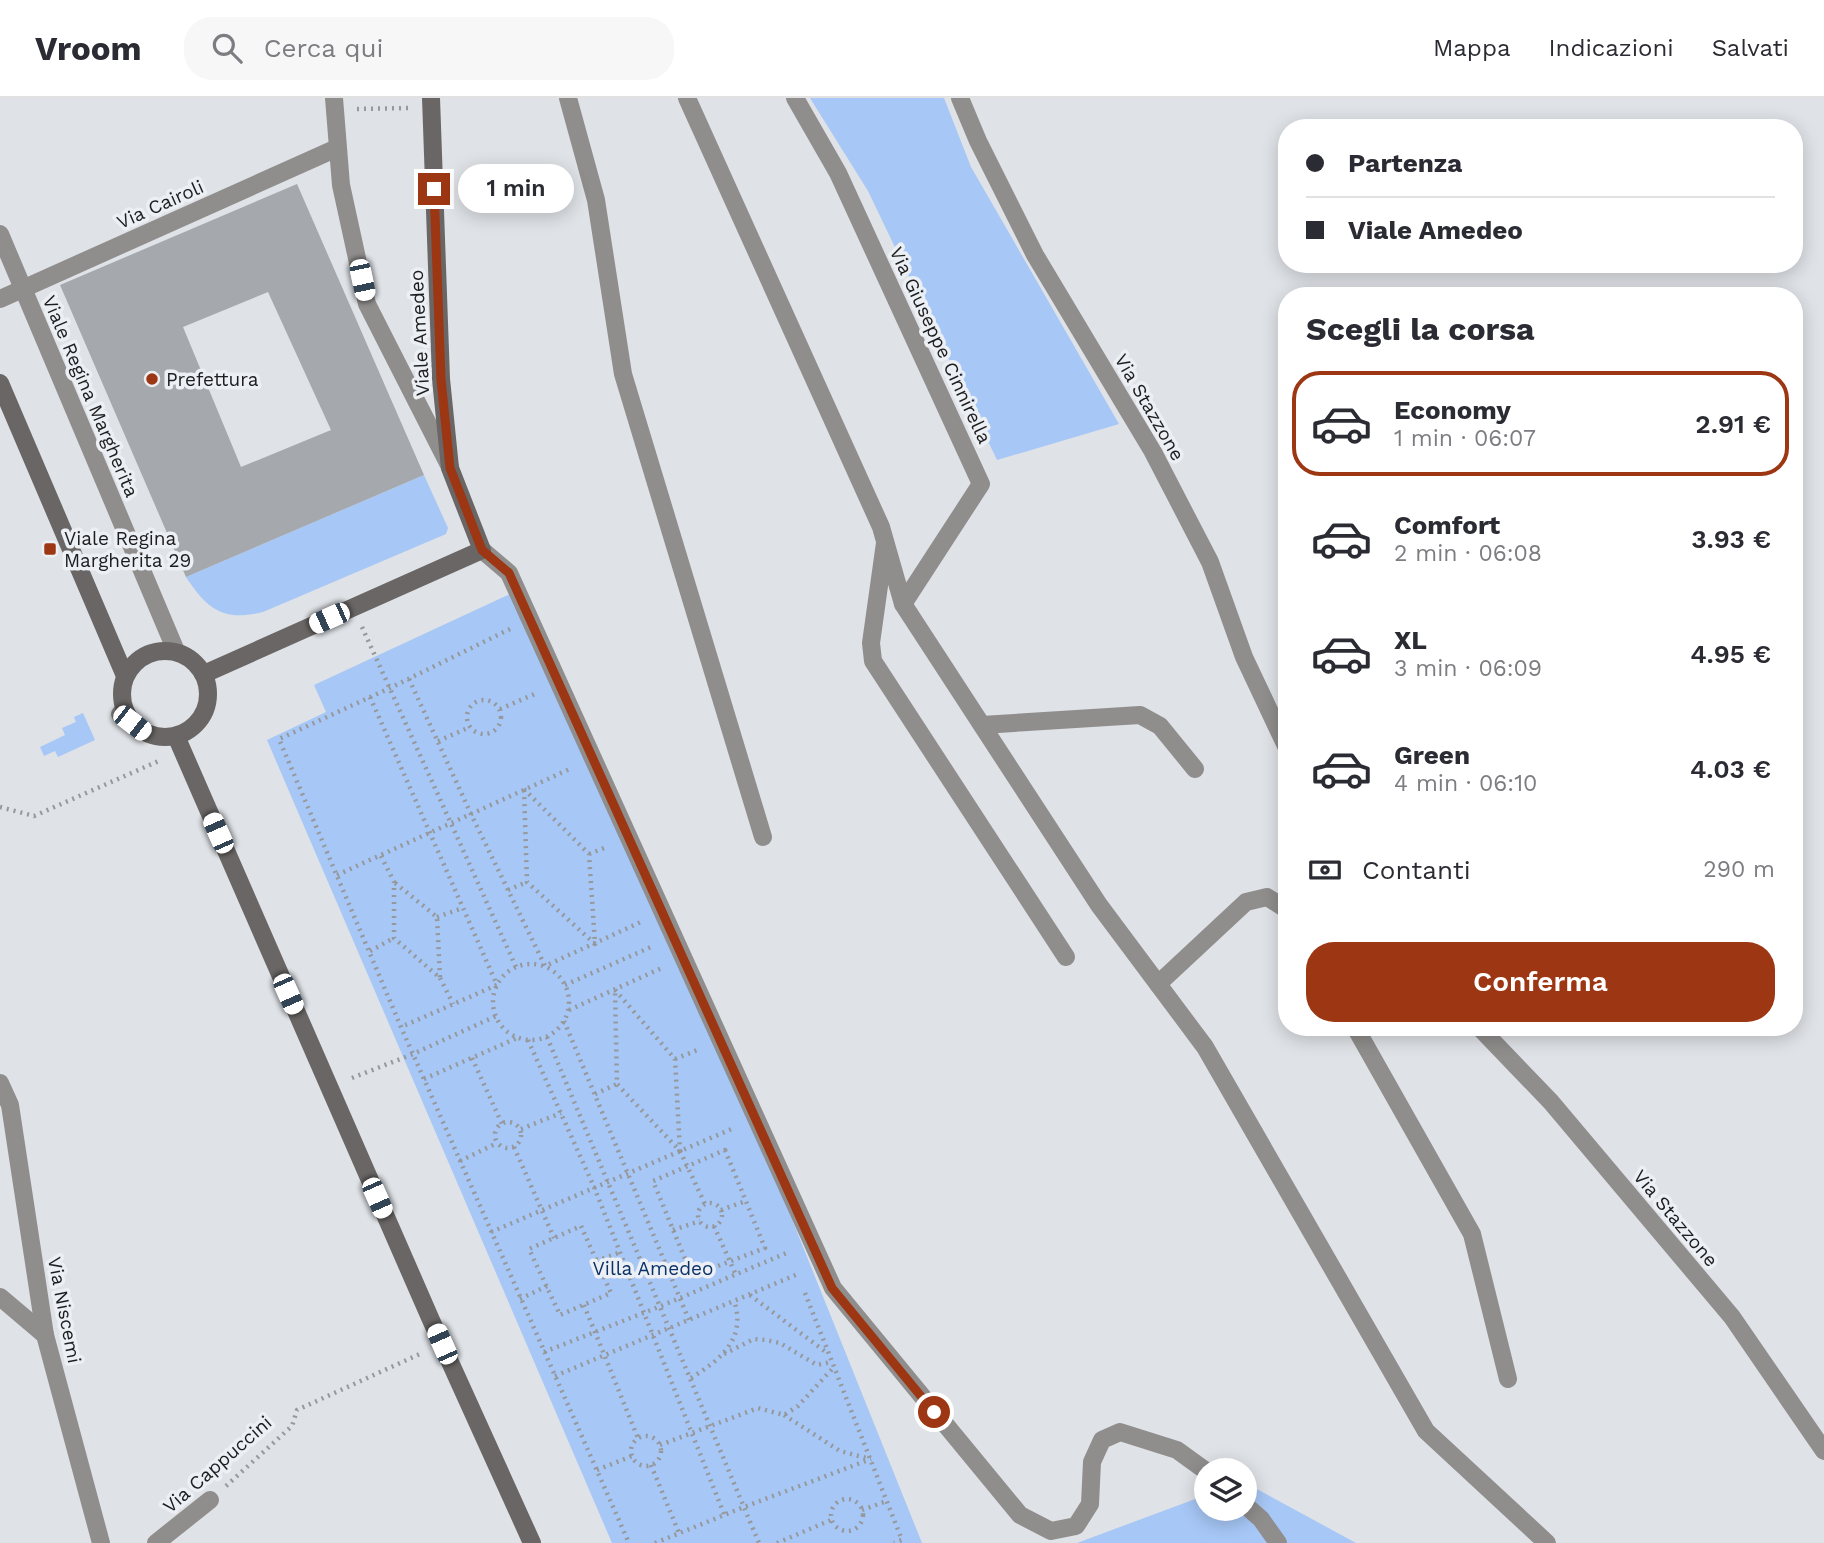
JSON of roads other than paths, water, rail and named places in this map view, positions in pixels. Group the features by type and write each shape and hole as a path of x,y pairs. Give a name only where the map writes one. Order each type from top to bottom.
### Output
{"street":[{"path":"568,98 596,200 623,374 763,837"},
{"path":"687,98 881,527 903,604 1099,905 1205,1047 1426,1431 1547,1543"},
{"name":"Via Giuseppe Cinnirella","path":"795,98 838,173 981,484 903,604"},
{"name":"Via Stazzone","path":"960,98 1035,255 1153,452 1210,562 1244,657 1278,729"},
{"name":"Viale Amedeo","path":"431,103 441,379 450,468 482,550"},
{"path":"335,104 341,185 367,304 450,468"},
{"name":"Via Cairoli","path":"0,299 337,148"},
{"name":"Viale Regina Margherita","path":"0,234 176,651"},
{"path":"0,383 125,676"},
{"path":"886,543 871,643 873,661 1066,957"},
{"path":"204,674 482,550 509,573 832,1288 1020,1515 1051,1531 1076,1526 1090,1504 1092,1462 1102,1440 1120,1432 1177,1450 1194,1462"},
{"path":"179,744 201,719 208,704 209,689 204,674 190,658 176,651 161,650 146,654 134,663 125,676 121,698 122,713 144,733 179,744 532,1543"},
{"path":"982,725 1140,715 1160,726 1195,769"},
{"path":"1158,984 1246,902 1267,897 1278,904"},
{"path":"1360,1036 1472,1234 1508,1379"},
{"name":"Via Stazzone","path":"1488,1036 1551,1102 1732,1317 1824,1451"},
{"name":"Via Niscemi","path":"0,1083 10,1105 45,1335 101,1543"},
{"path":"0,1297 45,1335"},
{"name":"Via Cappuccini","path":"156,1543 210,1500"},
{"path":"1257,1515 1278,1543"}],"place":[{"name":"Prefettura","path":"152,379"},
{"name":"Viale Regina Margherita 29","path":"50,549"}],"park label":[{"name":"Villa Amedeo","path":"653,1268"}]}
